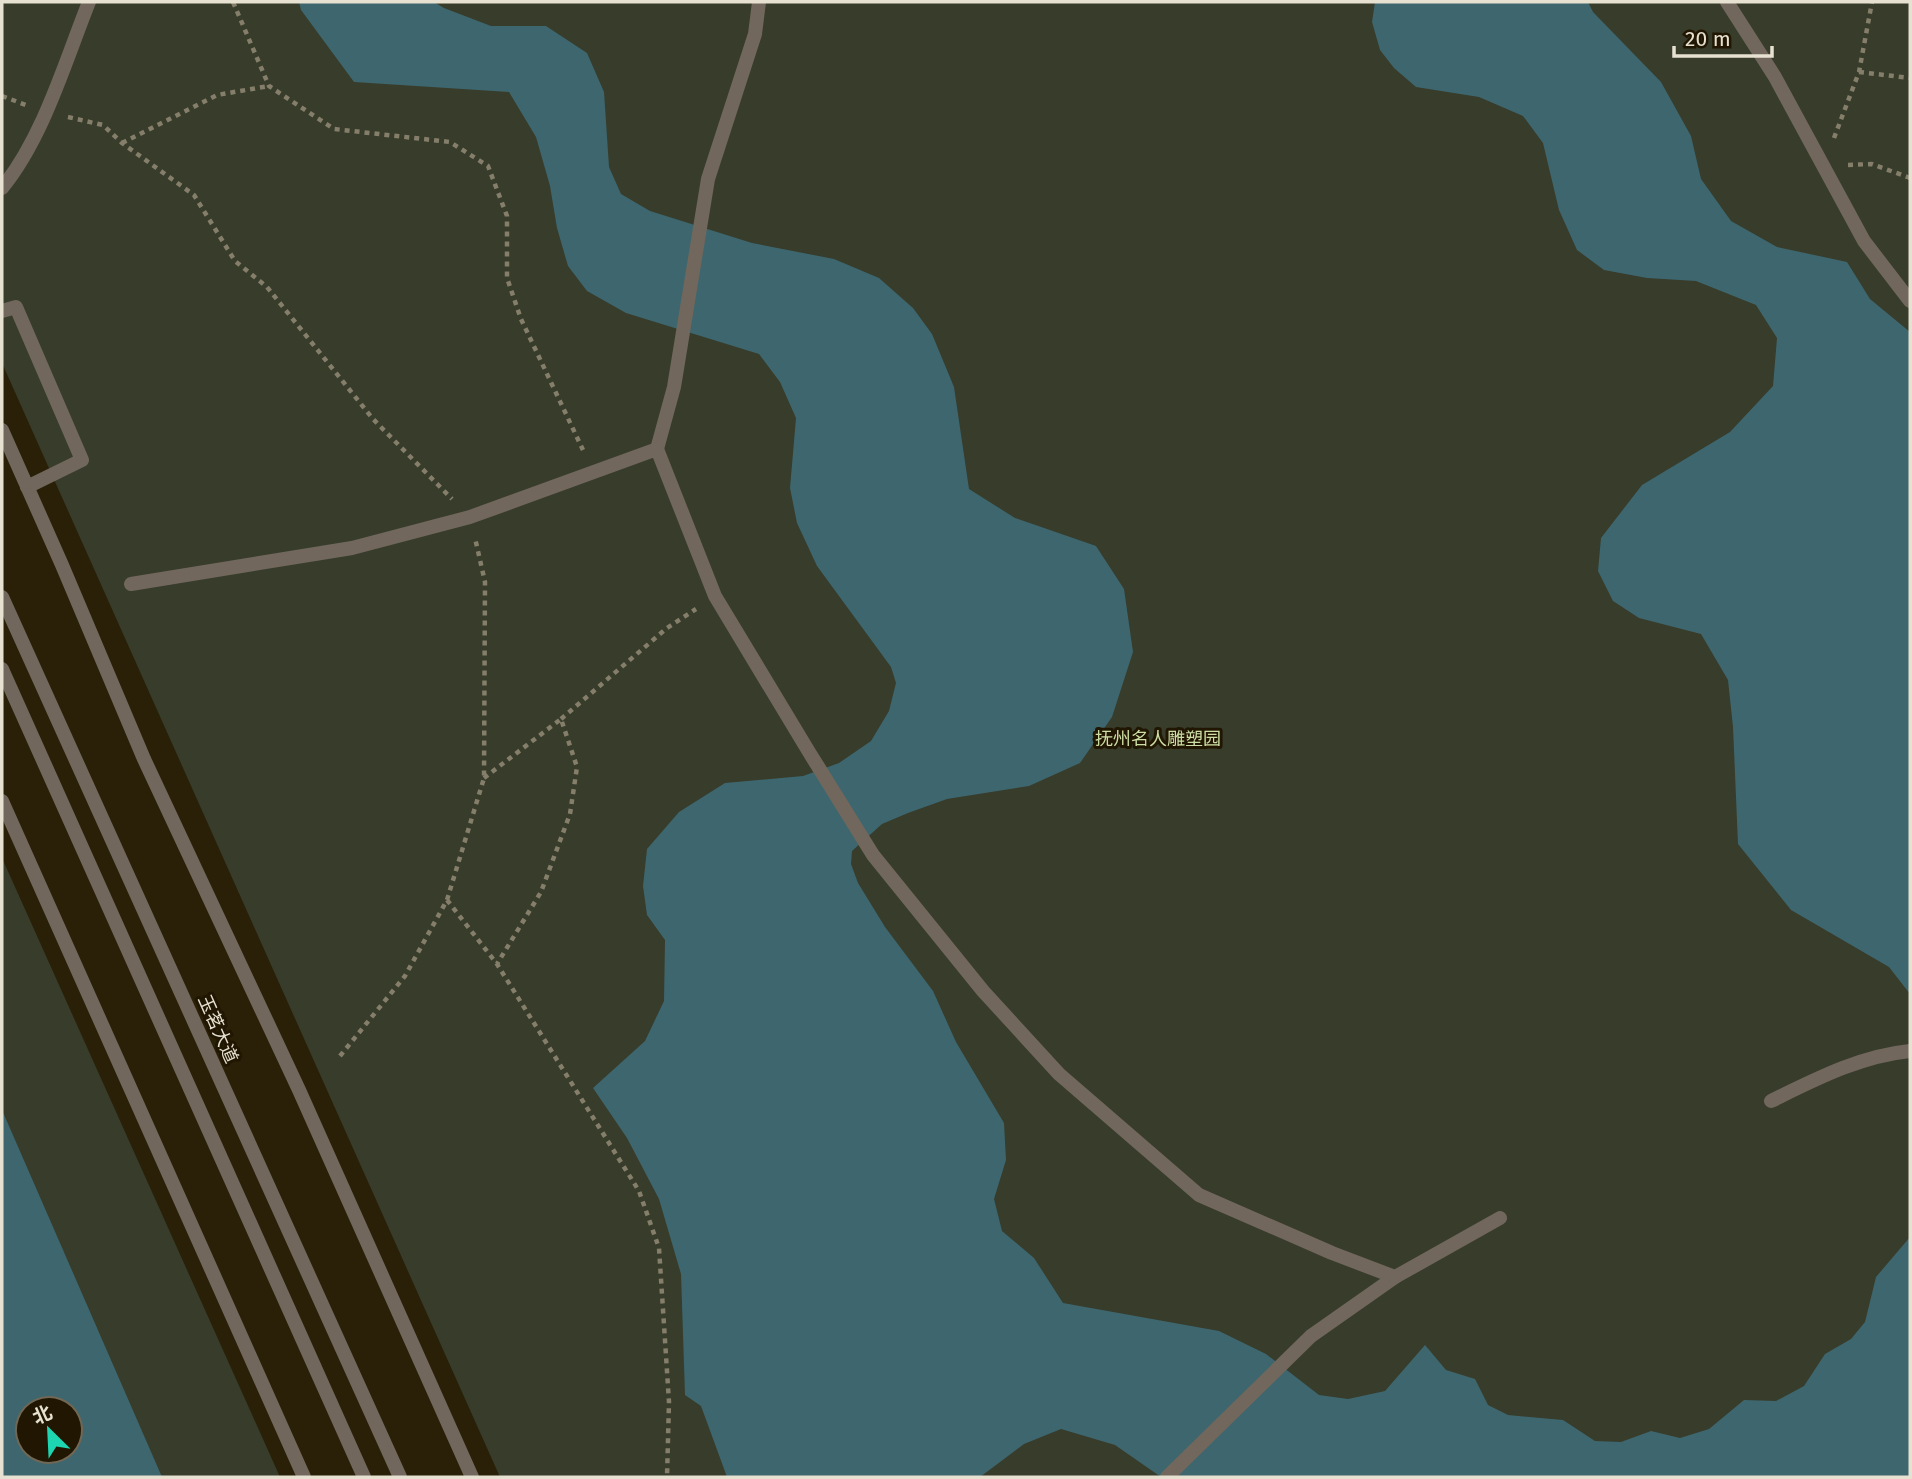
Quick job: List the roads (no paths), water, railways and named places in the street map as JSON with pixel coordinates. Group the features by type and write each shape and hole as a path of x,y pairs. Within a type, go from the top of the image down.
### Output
{"street":[{"path":"2,188 14,173 46,112 89,2"},
{"path":"759,2 755,34 708,179 674,387 657,449 715,596 873,855 983,991 1059,1074 1199,1195 1332,1253 1395,1276"},
{"path":"1727,2 1775,77 1864,241 1910,301"},
{"path":"2,311 16,307 82,460 27,487"},
{"path":"2,430 144,759 299,1090 472,1477"},
{"path":"131,584 352,548 470,517 657,449"},
{"name":"玉茗大道","path":"2,597 400,1477"},
{"path":"2,669 364,1477"},
{"path":"2,801 304,1477"},
{"path":"1771,1101 1832,1070 1891,1052 1910,1051"},
{"path":"1167,1477 1311,1336 1395,1276 1500,1219"}],"water":[{"path":"299,2 434,2 491,26 546,26 587,53 604,92 609,167 621,194 650,211 752,243 834,259 879,278 913,308 932,334 954,387 969,489 1015,518 1096,546 1124,589 1133,652 1112,717 1080,763 1029,786 947,799 908,813 882,824 852,851 851,864 858,883 885,927 933,991 956,1042 1004,1123 1006,1160 994,1199 1002,1231 1034,1258 1063,1303 1219,1331 1266,1354 1319,1395 1348,1399 1385,1391 1425,1345 1446,1370 1475,1379 1488,1405 1508,1415 1563,1420 1595,1441 1621,1442 1651,1431 1680,1438 1709,1429 1744,1400 1776,1401 1804,1386 1825,1354 1851,1339 1865,1322 1876,1277 1910,1237 1910,1477 1161,1477 1115,1445 1061,1429 1024,1444 980,1477 727,1477 701,1406 685,1395 681,1274 659,1199 627,1138 593,1088 645,1041 664,1001 665,940 647,915 643,886 647,849 679,812 725,783 803,776 839,763 871,741 889,711 896,683 891,667 817,566 797,523 790,488 796,418 780,382 759,354 626,313 587,291 568,266 536,137 509,92 354,82 301,10"},
{"path":"1375,2 1588,2 1593,12 1661,82 1691,136 1701,179 1731,221 1777,247 1847,262 1870,299 1910,332 1910,994 1889,967 1791,910 1738,844 1733,727 1728,680 1701,634 1639,618 1613,601 1598,571 1601,538 1642,485 1730,432 1773,386 1777,338 1756,305 1696,281 1647,278 1604,270 1577,250 1559,210 1543,143 1523,116 1479,97 1416,87 1394,68 1380,50 1372,22"},
{"path":"2,1110 162,1477 2,1477"}],"park label":[{"name":"抚州名人雕塑园","path":"1158,739"}]}
